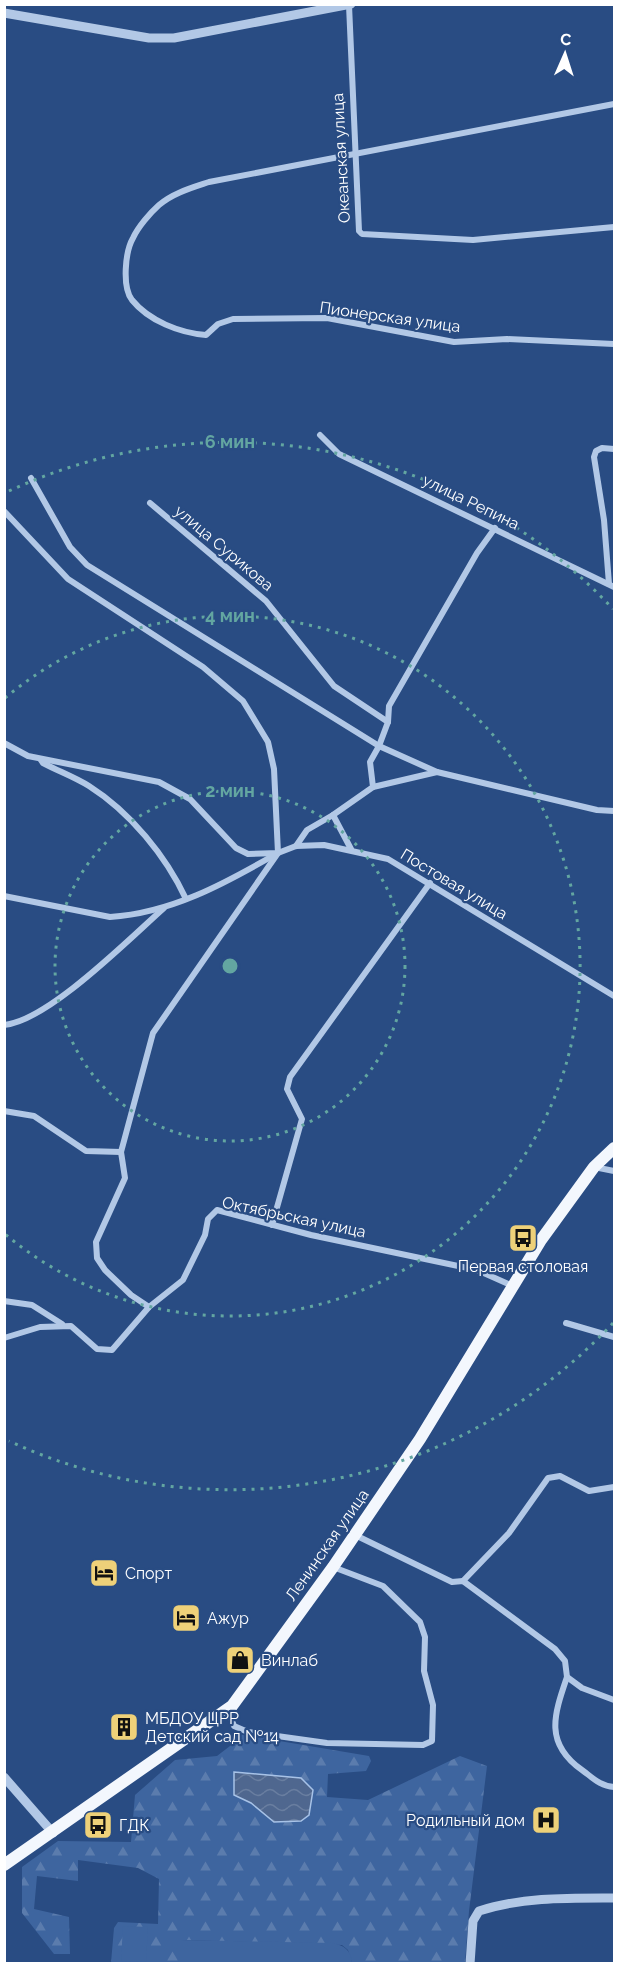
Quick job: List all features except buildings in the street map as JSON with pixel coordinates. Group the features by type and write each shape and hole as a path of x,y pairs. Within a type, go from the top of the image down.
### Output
{"main road":[{"name":"Ленинская улица","path":"4,1865 228,1710 333,1567 420,1438 541,1240 594,1167 615,1148"}],"street":[{"path":"4,13 148,38 174,38 350,5"},
{"name":"Океанская улица","path":"350,5 354,155 359,231 362,234 473,240 615,227"},
{"path":"354,155 615,104"},
{"name":"Пионерская улица","path":"354,155 209,182 176,193 158,206 132,238 126,283 131,299 148,315 192,334 206,335 218,324 233,319 327,318 454,342 507,339 615,344"},
{"name":"улица Репина","path":"320,435 339,454 612,585"},
{"path":"612,585 594,457 596,451 602,448 615,449"},
{"path":"31,477 70,548 87,565 379,746 437,772 597,810 615,811"},
{"name":"улица Сурикова","path":"150,503 266,601 334,686 388,722"},
{"path":"4,511 68,579 203,667 243,701 268,742 274,768 278,853 153,1033 121,1152 125,1178 94,1250 105,1270 131,1295 149,1307"},
{"path":"373,787 370,762 388,722 389,706 477,553 495,528"},
{"name":"Постовая улица","path":"4,743 28,756 159,782 190,799 236,848 248,854 278,853 296,846 324,845 351,849 388,859 615,996"},
{"name":"Постовая улица","path":"41,759 43,763 88,786 120,811 174,873 186,899"},
{"path":"296,846 307,830 373,787 437,772"},
{"path":"333,815 351,849"},
{"path":"4,896 110,917 167,906 186,899 222,885 278,853"},
{"path":"272,1225 302,1119 287,1089 290,1077 430,883"},
{"path":"4,1024 28,1019 51,1006 167,906"},
{"path":"4,1111 33,1116 86,1151 121,1152"},
{"path":"594,1167 615,1172"},
{"name":"Октябрьская улица","path":"63,1325 71,1326 97,1348 112,1350 149,1307 183,1280 213,1212 217,1210 272,1225 477,1270 513,1286"},
{"path":"4,1301 32,1305 63,1325"},
{"path":"566,1323 615,1337"},
{"path":"4,1338 40,1327 63,1325"},
{"path":"355,1535 452,1582 463,1581 509,1533 548,1478 560,1476 589,1491 615,1487"},
{"path":"228,1710 234,1726 248,1732 363,1745 423,1745 432,1741 434,1705 424,1671 425,1637 420,1622 383,1586 333,1567"},
{"path":"463,1581 555,1648 564,1661 567,1677 559,1702 556,1740 573,1764 602,1786 615,1787"},
{"path":"567,1677 582,1688 615,1700"},
{"path":"4,1777 53,1833"},
{"path":"470,1964 473,1921 479,1911 494,1906 531,1902 615,1898"}],"green space":[{"path":"237,1734 369,1756 371,1761 366,1771 328,1774 327,1797 368,1800 460,1756 487,1766 465,1963 352,1963 348,1950 342,1945 182,1940 181,1963 111,1963 114,1928 118,1922 158,1924 159,1879 138,1868 78,1860 78,1881 37,1876 34,1909 69,1917 70,1954 54,1954 22,1913 22,1867 58,1841 131,1842 135,1795 175,1760 217,1756 230,1746"},
{"path":"123,1926 148,1927 146,1962 121,1961"},
{"path":"181,1940 332,1943 346,1949 352,1963 181,1963"}],"water":[{"path":"234,1772 301,1778 313,1790 309,1815 301,1821 274,1822 251,1803 234,1795"}],"place":[{"name":"Первая столовая","path":"523,1238"},
{"name":"Спорт","path":"104,1573"},
{"name":"Ажур","path":"186,1618"},
{"name":"Винлаб","path":"240,1660"},
{"name":"МБДОУ ЦРР Детский сад №14","path":"124,1727"},
{"name":"Родильный дом","path":"546,1820"},
{"name":"ГДК","path":"98,1825"}]}
